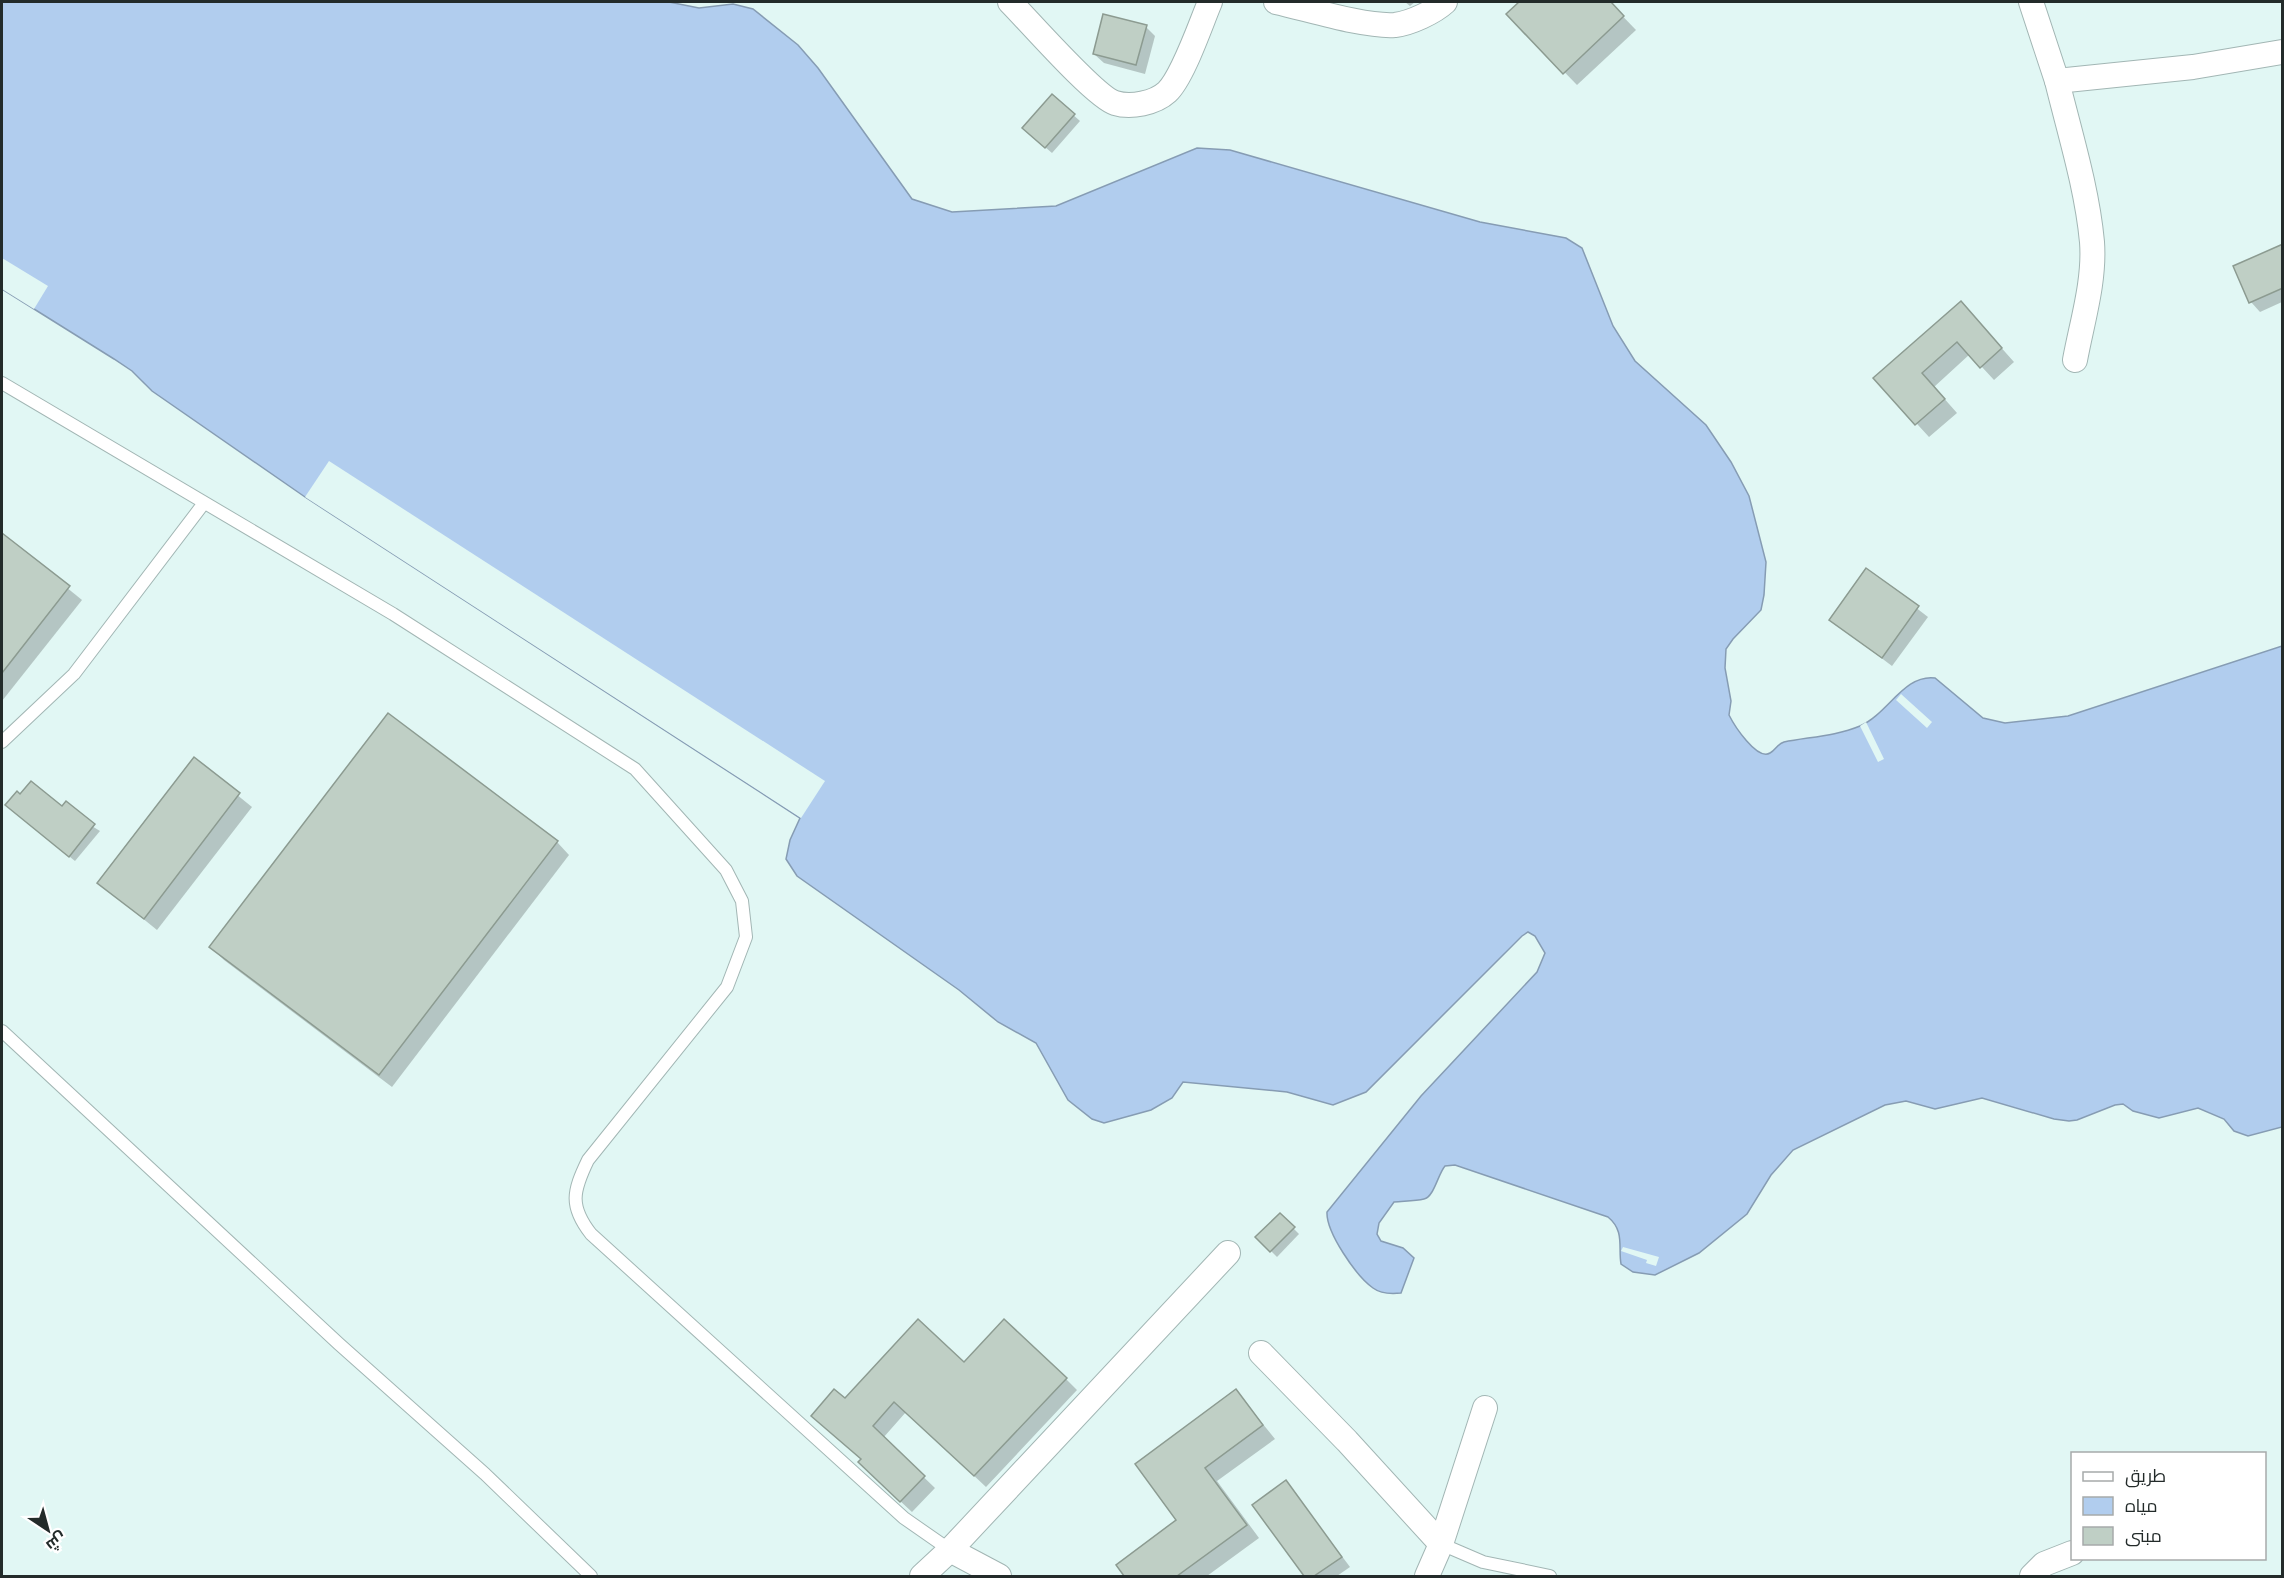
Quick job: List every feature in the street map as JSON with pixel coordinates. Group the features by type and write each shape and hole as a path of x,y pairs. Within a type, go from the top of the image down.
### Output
{"street":[{"path":"1010,2 1091,85 1114,103 1136,104 1153,101 1168,91 1180,71 1210,2"},
{"path":"1276,2 1363,21 1395,25 1422,16 1445,2"},
{"path":"2031,2 2058,81 2082,183 2092,244 2089,287 2075,360"},
{"path":"2058,81 2193,67 2283,52"},
{"path":"922,1576 950,1550 1228,1253"},
{"path":"1261,1353 1347,1441 1441,1544"},
{"path":"1427,1576 1441,1544 1485,1408"},
{"path":"950,1550 999,1576"},
{"path":"2032,1576 2044,1564 2071,1554"}],"lane":[{"path":"2,383 393,614 635,769 726,870 742,901 746,937 727,987 588,1160 576,1192 575,1206 581,1221 591,1234 904,1518 950,1550"},
{"path":"2,742 74,674 204,503"},
{"path":"2,1032 322,1328 485,1474 591,1576"},
{"path":"1441,1544 1516,1573 1550,1576"}],"water":[{"path":"2,2 669,2 699,8 733,4 753,9 798,45 818,68 912,199 952,212 1056,206 1197,148 1230,150 1480,222 1566,238 1582,248 1613,326 1635,361 1706,425 1731,462 1749,496 1766,562 1764,595 1761,610 1726,649 1725,668 1731,701 1729,715 1747,741 1759,752 1770,753 1784,742 1832,734 1860,726 1879,713 1905,688 1924,678 1935,678 1983,718 2005,723 2068,716 2282,646 2282,1127 2248,1136 2234,1131 2224,1119 2198,1108 2159,1118 2133,1111 2123,1104 2069,1121 2054,1119 1982,1098 1935,1109 1906,1101 1885,1105 1793,1150 1771,1175 1747,1214 1699,1253 1655,1275 1633,1272 1621,1264 1619,1234 1608,1217 1455,1165 1445,1166 1431,1194 1424,1199 1394,1202 1379,1223 1377,1234 1381,1241 1403,1248 1414,1258 1401,1293 1376,1290 1358,1274 1343,1253 1331,1231 1327,1212 1421,1096 1537,972 1545,953 1535,936 1528,932 1522,936 1366,1092 1333,1105 1287,1092 1183,1082 1172,1098 1151,1110 1104,1123 1092,1119 1068,1100 1036,1043 998,1022 959,990 797,876 786,859 790,840 800,818 305,497 152,391 132,371 2,289"}],"pier":[{"path":"2,258 48,286 34,309 2,289"},
{"path":"329,461 825,781 801,818 305,497"},
{"path":"1901,694 1932,722 1927,728 1896,700"},
{"path":"1866,722 1884,759 1878,762 1860,726"},
{"path":"1623,1247 1659,1257 1656,1266 1646,1263 1647,1260 1621,1251"}],"building":[{"path":"1519,2 1611,2 1624,16 1563,74 1506,14"},
{"path":"1103,14 1147,25 1136,65 1093,54"},
{"path":"1052,94 1075,114 1045,148 1022,128"},
{"path":"2283,244 2283,288 2249,303 2233,266"},
{"path":"1961,301 2002,348 1980,368 1957,342 1922,373 1945,399 1915,425 1873,378"},
{"path":"2,533 70,586 2,673"},
{"path":"1866,568 1919,606 1882,658 1829,620"},
{"path":"388,713 558,841 379,1075 209,947"},
{"path":"194,757 240,793 144,919 97,883"},
{"path":"31,781 62,806 66,801 95,824 69,857 5,805 17,791 20,794"},
{"path":"1280,1213 1295,1227 1270,1252 1255,1237"},
{"path":"918,1319 964,1362 1004,1319 1067,1378 974,1476 894,1402 873,1426 925,1476 900,1502 858,1462 861,1459 811,1416 834,1389 845,1398"},
{"path":"1236,1389 1263,1425 1205,1468 1247,1525 1177,1576 1124,1576 1116,1565 1176,1520 1135,1464"},
{"path":"1286,1480 1342,1557 1314,1576 1304,1576 1252,1505"}]}
